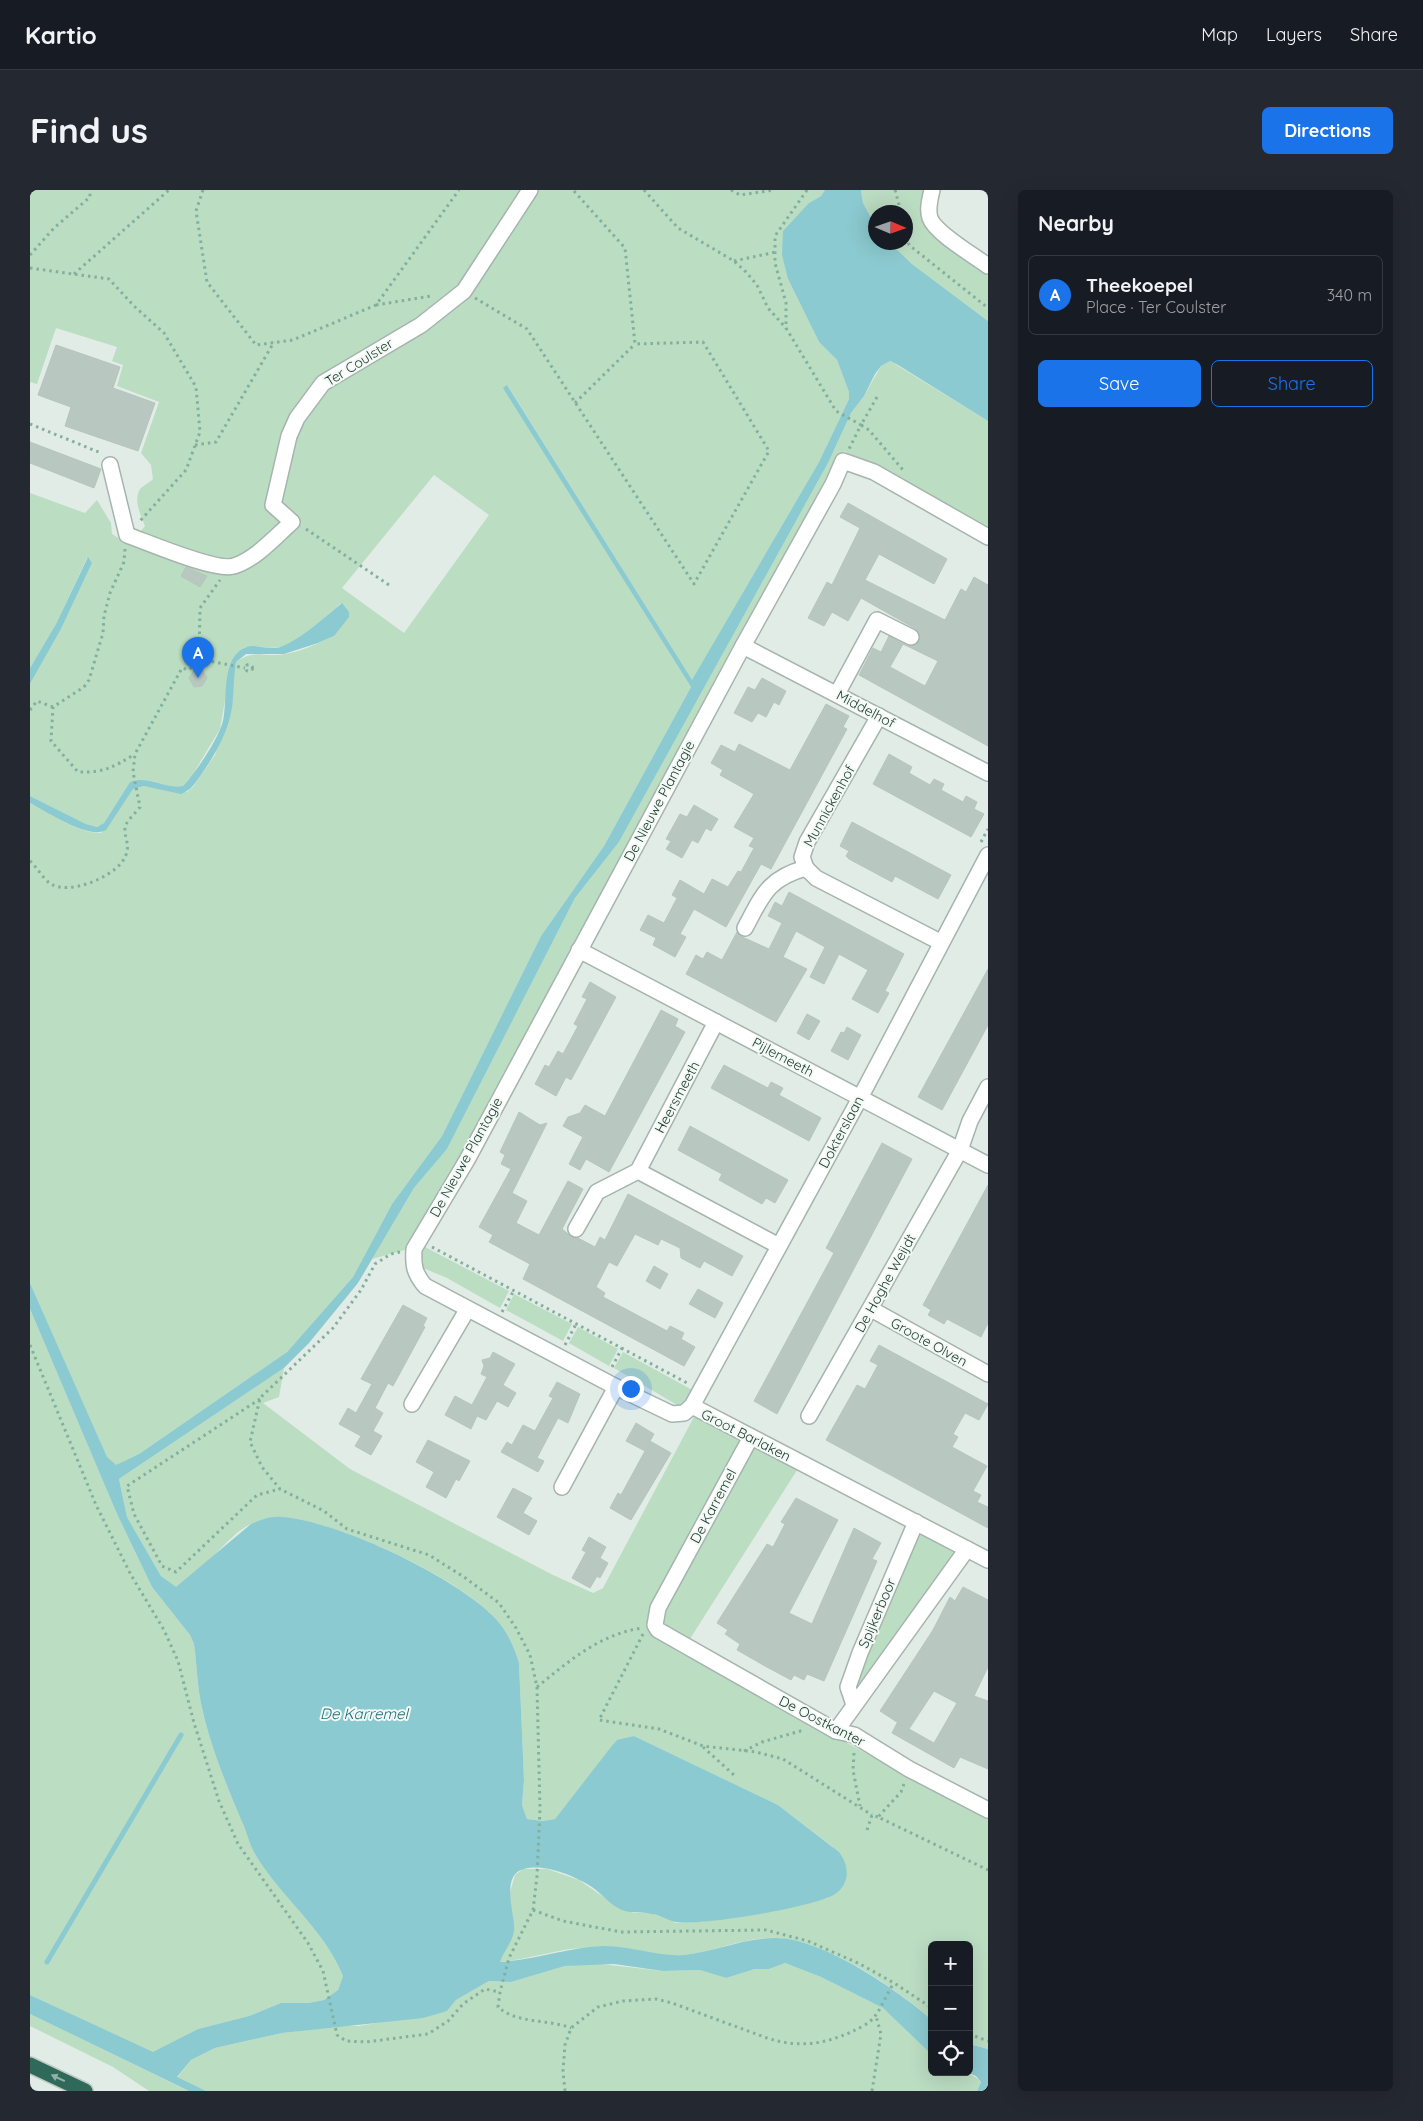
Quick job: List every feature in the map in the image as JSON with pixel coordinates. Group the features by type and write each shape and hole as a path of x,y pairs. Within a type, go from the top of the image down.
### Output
{"highway":[{"path":"30,2065 85,2091"}],"street":[{"name":"Ter Coulster","path":"292,522 273,505 289,436 307,403 323,383 420,325 464,291 530,190"},
{"path":"932,190 929,204 930,219 939,229 988,266"},
{"path":"843,461 874,472 988,537"},
{"name":"De Nieuwe Plantagie","path":"417,1244 467,1160 743,646 833,484 843,461"},
{"path":"110,465 127,534 216,566 233,566 258,552 292,522"},
{"path":"836,694 877,620 911,637"},
{"name":"Middelhof","path":"743,646 988,773"},
{"name":"Munnickenhof","path":"879,716 807,842 802,857 806,868 816,878 940,942"},
{"name":"Dokterslaan","path":"692,1406 860,1098 940,942 988,855"},
{"path":"745,928 765,891 792,872 806,868"},
{"name":"Pijlemeeth","path":"579,950 988,1165"},
{"name":"Heersmeeth","path":"638,1171 716,1022"},
{"name":"De Hoghe Weijdt","path":"809,1416 960,1150 970,1121 988,1087"},
{"path":"576,1229 597,1192 638,1171 779,1246"},
{"name":"Groot Barlaken","path":"417,1244 413,1265 417,1276 425,1286 467,1310 672,1414 684,1414 692,1406 988,1560"},
{"name":"Groote Olven","path":"871,1309 988,1374"},
{"path":"412,1404 467,1310"},
{"path":"562,1487 611,1384"},
{"name":"De Karremel","path":"658,1630 654,1620 658,1608 750,1437"},
{"name":"Spijkerboor","path":"854,1705 848,1687 860,1653 916,1522"},
{"name":"Spijkerboor","path":"836,1731 967,1549"},
{"name":"De Oostkanter","path":"658,1630 836,1731 854,1735 909,1769 988,1810"}],"path":[{"path":"30,255 54,228 90,197 90,190"},
{"path":"74,274 169,190"},
{"path":"203,190 196,211 207,282 256,345 293,340 376,305 435,296"},
{"path":"376,305 459,190"},
{"path":"574,190 625,248 635,344"},
{"path":"644,190 678,228 734,261 757,285 768,308 786,328 836,411 870,430 906,474"},
{"path":"730,190 740,195 774,190"},
{"path":"786,328 786,303 775,264 775,236 807,190"},
{"path":"895,190 899,205"},
{"path":"913,247 988,308"},
{"path":"734,261 776,252"},
{"path":"30,268 109,279 134,306 164,333 196,387 200,432 186,470 127,534 124,562 110,593 104,633 89,680 84,686 53,707"},
{"path":"464,291 527,329 575,404 694,584 769,451 703,342 635,344 575,404"},
{"path":"195,445 216,442 274,342"},
{"path":"843,461 877,397"},
{"path":"30,424 105,455 110,465"},
{"path":"292,522 392,587"},
{"path":"30,861 52,884 72,887 92,882 106,875 122,861 129,843 125,828 128,821 140,807 139,793 132,772 135,754 182,668 189,670 199,659 200,608 212,589 233,566"},
{"path":"199,659 246,668"},
{"path":"30,710 37,701 53,707"},
{"path":"53,707 51,741 78,772 98,773 116,766 135,754"},
{"path":"280,1489 257,1495 176,1572 162,1566 134,1514 127,1486 260,1398 333,1328 361,1290 375,1264 391,1254 417,1244 514,1290 690,1384"},
{"path":"496,1324 514,1290"},
{"path":"559,1357 576,1324"},
{"path":"30,1345 96,1505 131,1575 164,1630 178,1661 194,1723 219,1801 238,1844 308,1943 323,1971 337,2035 346,2041 366,2042 428,2034 448,2021 463,2004 485,1989 500,1992"},
{"path":"611,1384 622,1348"},
{"path":"260,1398 250,1442 262,1467 280,1489 324,1511 347,1530 429,1555 464,1577 499,1603 516,1628 530,1655 537,1687 540,1809 537,1876 533,1910 509,1958 498,2007 507,2015 559,2023 571,2028"},
{"path":"537,1687 581,1651 620,1631 646,1627 599,1720 659,1729 703,1746 744,1751 782,1759 872,1816 878,1816 988,1870"},
{"path":"744,1751 762,1742 809,1729 821,1722"},
{"path":"854,1735 853,1770 860,1807"},
{"path":"703,1746 734,1775"},
{"path":"878,1816 901,1792 909,1769"},
{"path":"866,1830 872,1816"},
{"path":"533,1910 563,1921 621,1932 766,1930 808,1941 860,1964 928,2006"},
{"path":"872,2091 881,2034 876,2016 893,1984"},
{"path":"565,2091 563,2071 565,2045 571,2028 598,2007 623,2000 656,1999 775,2041 806,2045 836,2039 862,2027 876,2016"},
{"path":"973,2035 988,2041"}],"green space":[{"path":"30,190 825,190 821,196 809,203 788,279 819,342 837,360 849,392 849,399 819,462 692,681 508,386 504,388 691,687 604,846 541,936 442,1136 392,1204 353,1277 287,1352 139,1454 115,1466 107,1458 30,1283 30,803 83,830 101,833 133,789 144,786 187,792 193,787 215,755 233,697 232,682 236,663 229,677 220,729 193,774 183,786 176,787 145,780 130,782 104,823 97,827 86,824 30,796 30,684 61,629 92,563 87,558 56,624 30,668 30,493 85,513 97,500 111,523 112,534 129,545 145,526 138,508 137,498 140,489 153,479 151,465 141,453 159,402 117,386 123,365 112,361 117,347 56,328 37,384 30,382","holes":["434,475 489,515 404,633 342,588","341,603 334,636 292,653 277,655 256,654 236,662 243,648 252,646 276,648 288,644 312,628"]},
{"path":"861,190 925,190 925,225 988,276 988,321 912,264 897,250 913,250 913,205 868,205 868,212 863,203"},
{"path":"890,361 988,421 988,530 844,451 639,832 578,935 412,1248 372,1259 414,1188 447,1149 575,898 619,842 828,463 851,413 864,396 881,366"},
{"path":"425,1247 509,1291 500,1308 447,1278 416,1265"},
{"path":"514,1294 572,1324 563,1341 506,1310"},
{"path":"30,1309 117,1514 152,1587 190,1635 194,1644 199,1692 210,1737 219,1766 253,1850 265,1870 324,1942 335,1958 343,1976 338,1990 324,2000 308,2003 281,2003 249,2016 198,2029 153,2053 30,1995"},
{"path":"578,1327 618,1349 609,1366 569,1343"},
{"path":"623,1352 696,1392 688,1404 679,1406 614,1368"},
{"path":"284,1368 279,1397 263,1403 350,1469 553,1575 593,1593 603,1588 695,1415 742,1441 651,1611 649,1625 651,1630 654,1635 675,1650 988,1819 988,2049 973,2045 973,1941 928,1941 928,2017 880,1981 838,1956 817,1947 777,1938 754,1939 684,1955 671,1956 582,1948 499,1962 514,1931 509,1896 515,1875 523,1869 547,1869 579,1880 621,1909 633,1913 651,1913 676,1923 708,1921 762,1913 828,1898 833,1847 778,1805 634,1736 617,1741 555,1819 543,1821 527,1819 522,1805 524,1780 519,1663 507,1634 496,1619 479,1603 431,1572 375,1544 347,1533 297,1519 267,1521 245,1527 227,1542 206,1564 176,1588 161,1576 127,1517 119,1479"},
{"path":"753,1445 799,1467 688,1642 672,1634 663,1621 666,1610"},
{"path":"919,1530 957,1551 857,1692 858,1679 871,1638"},
{"path":"592,1963 663,1971 700,1970 726,1978 755,1969 769,1969 785,1963 821,1977 883,2008 928,2051 928,2076 973,2076 981,2082 977,2091 206,2091 177,2078 191,2060 215,2048 282,2033 340,2026 359,2026 447,2011 456,2000 489,1981 511,1982 565,1966"},
{"path":"30,2014 189,2091 149,2091 113,2067 30,2026"}],"water":[{"name":"De Karremel","path":"825,190 861,190 863,203 868,212 868,250 897,250 912,264 988,321 988,421 898,365 890,361 881,366 864,396 851,413 828,463 619,842 575,898 447,1149 414,1188 358,1283 309,1343 284,1368 119,1479 127,1517 161,1576 176,1587 251,1524 269,1518 281,1517 333,1528 364,1540 426,1570 478,1603 504,1629 519,1663 524,1780 522,1805 527,1819 543,1821 555,1819 617,1740 634,1736 778,1805 839,1852 845,1862 847,1874 844,1885 835,1894 823,1899 783,1910 709,1921 689,1922 676,1922 655,1915 622,1910 592,1887 568,1875 550,1869 524,1869 516,1873 512,1879 510,1897 514,1931 500,1962 605,1946 684,1955 762,1939 792,1940 835,1955 857,1967 899,1994 928,2017 928,2051 883,2008 821,1977 785,1963 769,1969 755,1969 726,1978 700,1970 663,1971 614,1964 565,1966 511,1982 489,1981 456,2000 447,2011 423,2018 282,2033 215,2048 191,2060 177,2077 206,2091 189,2091 30,2014 30,1995 153,2052 198,2029 249,2016 281,2003 308,2003 324,2000 338,1990 343,1976 335,1958 324,1942 265,1870 253,1850 219,1766 210,1737 199,1692 194,1644 190,1635 152,1587 117,1514 30,1309 30,1283 107,1457 116,1465 139,1454 287,1352 353,1277 392,1204 442,1136 541,936 604,846 691,687 503,388 507,385 692,680 819,462 849,399 849,392 837,360 819,342 788,279 782,255 783,231 809,203 821,196"},
{"path":"88,557 92,563 61,629 30,684 30,668 56,624"},
{"path":"342,603 349,612 349,617 334,636 284,654 246,654 236,662 232,707 227,727 209,764 188,790 181,794 144,786 133,789 106,830 99,832 89,831 68,824 30,803 30,796 86,824 97,827 104,823 130,782 144,780 169,786 183,786 206,755 220,729 223,721 228,672 234,657 246,647 276,648 291,642"},
{"path":"973,2045 988,2049 988,2086 985,2091 977,2091 981,2082 973,2075"}],"building":[{"path":"56,345 120,367 113,388 155,403 138,451 65,426 71,407 38,395"},
{"path":"30,442 101,469 94,488 30,463"},
{"path":"848,503 947,559 934,584 879,554 865,580 945,620 961,589 966,592 974,577 988,585 988,746 859,675 873,648 881,652 889,636 903,644 890,667 925,686 938,661 907,646 916,645 920,637 916,629 861,598 848,621 832,612 824,626 808,618 827,582 832,585 860,528 840,517"},
{"path":"186,567 207,576 200,587 181,576"},
{"path":"202,669 207,678 202,686 194,687 189,678 194,670"},
{"path":"762,678 786,691 779,705 774,702 766,717 758,713 752,722 734,713 748,687 755,690"},
{"path":"826,704 849,716 843,727 847,729 771,869 761,864 726,927 694,909 680,934 686,937 675,957 653,945 656,938 640,930 648,915 664,923 677,898 672,895 680,880 704,894 712,879 728,887 738,871 741,872 754,848 749,846 754,838 734,827 754,794 720,775 723,770 711,763 721,745 735,752 739,744 790,770"},
{"path":"889,754 912,767 909,773 930,785 934,779 944,784 941,790 963,802 966,796 977,802 974,809 984,814 971,837 873,784"},
{"path":"694,805 718,819 711,831 706,828 698,843 692,840 682,858 666,849 671,841 666,839 680,814 687,817"},
{"path":"852,822 951,875 938,899 895,876 892,882 849,859 846,856 849,851 840,846"},
{"path":"789,892 904,954 885,991 889,993 878,1013 852,999 868,970 839,954 824,984 810,977 825,947 796,931 783,957 807,969 776,1022 686,974 696,955 703,959 707,952 722,960 737,932 740,936 769,949 782,923 768,916 775,902 782,906"},
{"path":"988,969 988,1025 942,1110 918,1097"},
{"path":"590,982 616,997 571,1080 566,1077 556,1096 535,1084 545,1065 549,1067 558,1051 563,1054 578,1026 574,1024 587,999 582,997"},
{"path":"661,1010 678,1019 675,1026 685,1032 609,1172 586,1159 580,1170 569,1164 583,1137 563,1126 568,1117 580,1113 585,1105 605,1116"},
{"path":"807,1014 820,1021 809,1040 797,1033"},
{"path":"847,1027 861,1035 848,1060 831,1051 841,1032 844,1033"},
{"path":"724,1065 768,1088 771,1082 783,1088 779,1095 821,1118 809,1141 711,1088"},
{"path":"519,1112 540,1125 547,1123 512,1193 527,1201 516,1223 539,1235 568,1181 583,1189 562,1229 572,1237 595,1247 600,1237 605,1240 628,1194 743,1256 732,1276 704,1261 700,1268 681,1258 680,1248 661,1239 658,1245 635,1234 617,1266 609,1262 596,1287 605,1293 603,1297 667,1331 670,1326 684,1333 681,1339 695,1347 684,1366 523,1279 530,1264 489,1242 493,1235 479,1227 511,1169 501,1164 505,1155 500,1152"},
{"path":"690,1126 788,1180 775,1203 766,1198 762,1204 719,1180 722,1174 678,1150"},
{"path":"882,1143 912,1159 777,1414 754,1401 834,1253 826,1248"},
{"path":"988,1185 988,1323 981,1337 947,1319 944,1324 928,1315 931,1310 923,1305"},
{"path":"654,1266 668,1274 660,1289 646,1281"},
{"path":"698,1289 723,1303 715,1318 689,1304"},
{"path":"403,1305 427,1318 423,1326 425,1327 393,1386 388,1383 375,1408 383,1413 373,1431 382,1436 371,1455 355,1446 361,1436 339,1424 348,1408 356,1413 372,1384 361,1379"},
{"path":"879,1345 988,1404 979,1420 965,1413 953,1434 958,1437 952,1447 987,1466 973,1491 981,1495 977,1502 988,1507 988,1528 826,1440 857,1385 865,1389 878,1365 870,1361"},
{"path":"493,1352 515,1364 503,1385 516,1393 508,1407 497,1401 486,1420 477,1416 471,1429 445,1415 455,1396 472,1405 487,1377 481,1374 484,1366 482,1360 490,1358"},
{"path":"557,1382 580,1394 568,1423 558,1418 537,1458 544,1461 538,1472 501,1452 507,1442 512,1445 523,1425 535,1431 553,1398 549,1396"},
{"path":"636,1423 654,1434 650,1441 671,1453 631,1520 610,1508 618,1493 621,1495 645,1451 626,1441"},
{"path":"428,1440 470,1461 459,1481 456,1479 446,1498 426,1487 434,1472 416,1462"},
{"path":"513,1488 532,1498 523,1513 537,1521 529,1535 497,1517"},
{"path":"796,1498 838,1520 789,1613 812,1624 854,1528 881,1543 872,1559 877,1561 824,1681 807,1674 804,1680 794,1675 791,1680 765,1666 737,1650 740,1644 725,1634 728,1630 717,1623 767,1544 773,1547 785,1524 781,1522"},
{"path":"589,1537 606,1547 600,1558 608,1563 600,1578 597,1576 590,1588 572,1578 586,1552 582,1550"},
{"path":"963,1587 988,1600 988,1667 974,1696 988,1701 988,1769 960,1757 954,1768 892,1733 897,1723 903,1726 880,1711 933,1630 950,1597 955,1601","holes":["934,1691 957,1703 934,1743 909,1729"]}],"waterway":[{"path":"47,1962 181,1735"}],"place":[{"name":"Theekoepel","path":"198,678"}]}
